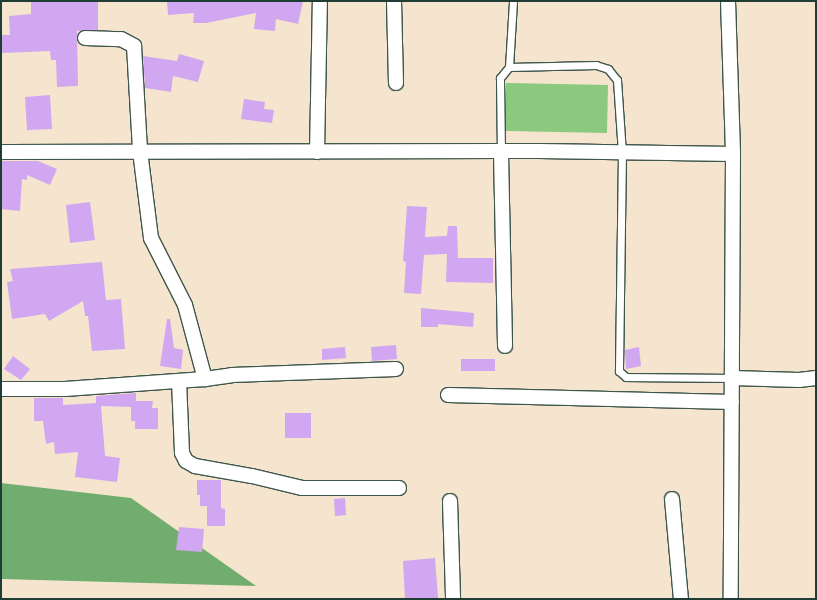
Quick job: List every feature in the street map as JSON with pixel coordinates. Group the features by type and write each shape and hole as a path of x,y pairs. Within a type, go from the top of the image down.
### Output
{"street":[{"path":"317,152 320,1"},
{"path":"394,1 396,83"},
{"path":"728,1 733,154 731,599"},
{"path":"85,38 121,39 134,46 140,151 151,238 185,305 206,379"},
{"path":"1,152 733,154"},
{"path":"501,153 505,346"},
{"path":"1,390 66,389 206,379 232,375 396,369"},
{"path":"732,378 800,380 816,378"},
{"path":"179,381 182,453 186,461 196,466 252,476 302,488 399,488"},
{"path":"448,395 732,402"},
{"path":"672,499 681,599"},
{"path":"450,501 453,599"}],"lane":[{"path":"501,153 500,78 509,67 513,1"},
{"path":"509,67 596,65 608,69 617,80 622,153 619,371 626,377 732,378"}],"green space":[{"path":"506,83 608,85 607,133 505,131"},
{"path":"1,483 131,498 256,586 1,579"}],"building":[{"path":"31,1 98,1 98,30 77,31 78,86 57,87 56,60 51,60 50,51 1,53 1,35 10,35 9,16 31,14"},
{"path":"167,1 303,1 298,24 276,19 275,31 254,29 256,13 206,23 193,23 194,13 168,15"},
{"path":"179,54 204,61 198,82 173,76 171,92 145,88 143,56 177,61"},
{"path":"50,95 52,129 27,130 25,97"},
{"path":"244,99 265,102 264,109 274,110 272,123 241,119"},
{"path":"1,161 38,161 57,169 50,185 27,175 27,180 22,179 20,211 1,209"},
{"path":"90,202 95,240 70,243 66,205"},
{"path":"407,206 427,207 425,237 447,236 448,226 457,226 458,258 493,258 493,283 446,282 447,254 424,255 421,294 404,293 406,262 403,261"},
{"path":"102,262 106,300 121,299 125,349 92,351 88,316 85,316 83,301 49,321 45,314 12,319 7,282 13,281 10,269"},
{"path":"421,308 474,313 473,327 438,324 438,327 421,327"},
{"path":"167,319 170,319 174,348 183,350 181,369 160,366"},
{"path":"396,345 397,359 372,361 371,347"},
{"path":"345,347 346,358 322,360 322,349"},
{"path":"639,347 641,366 626,369 625,350"},
{"path":"13,356 30,369 21,380 4,369"},
{"path":"461,359 495,359 495,371 461,371"},
{"path":"136,393 136,401 153,401 152,408 158,408 158,429 135,429 135,421 131,421 131,407 101,406 105,456 120,458 117,482 75,477 78,452 55,454 54,442 46,444 43,421 34,421 34,398 63,398 63,405 96,403 96,396"},
{"path":"285,413 311,413 311,438 285,438"},
{"path":"197,480 221,480 221,508 225,509 225,526 207,526 207,506 200,506 200,495 197,495"},
{"path":"345,498 346,515 335,516 334,499"},
{"path":"179,527 204,529 202,552 176,550"},
{"path":"435,558 438,598 405,599 403,561"}]}
